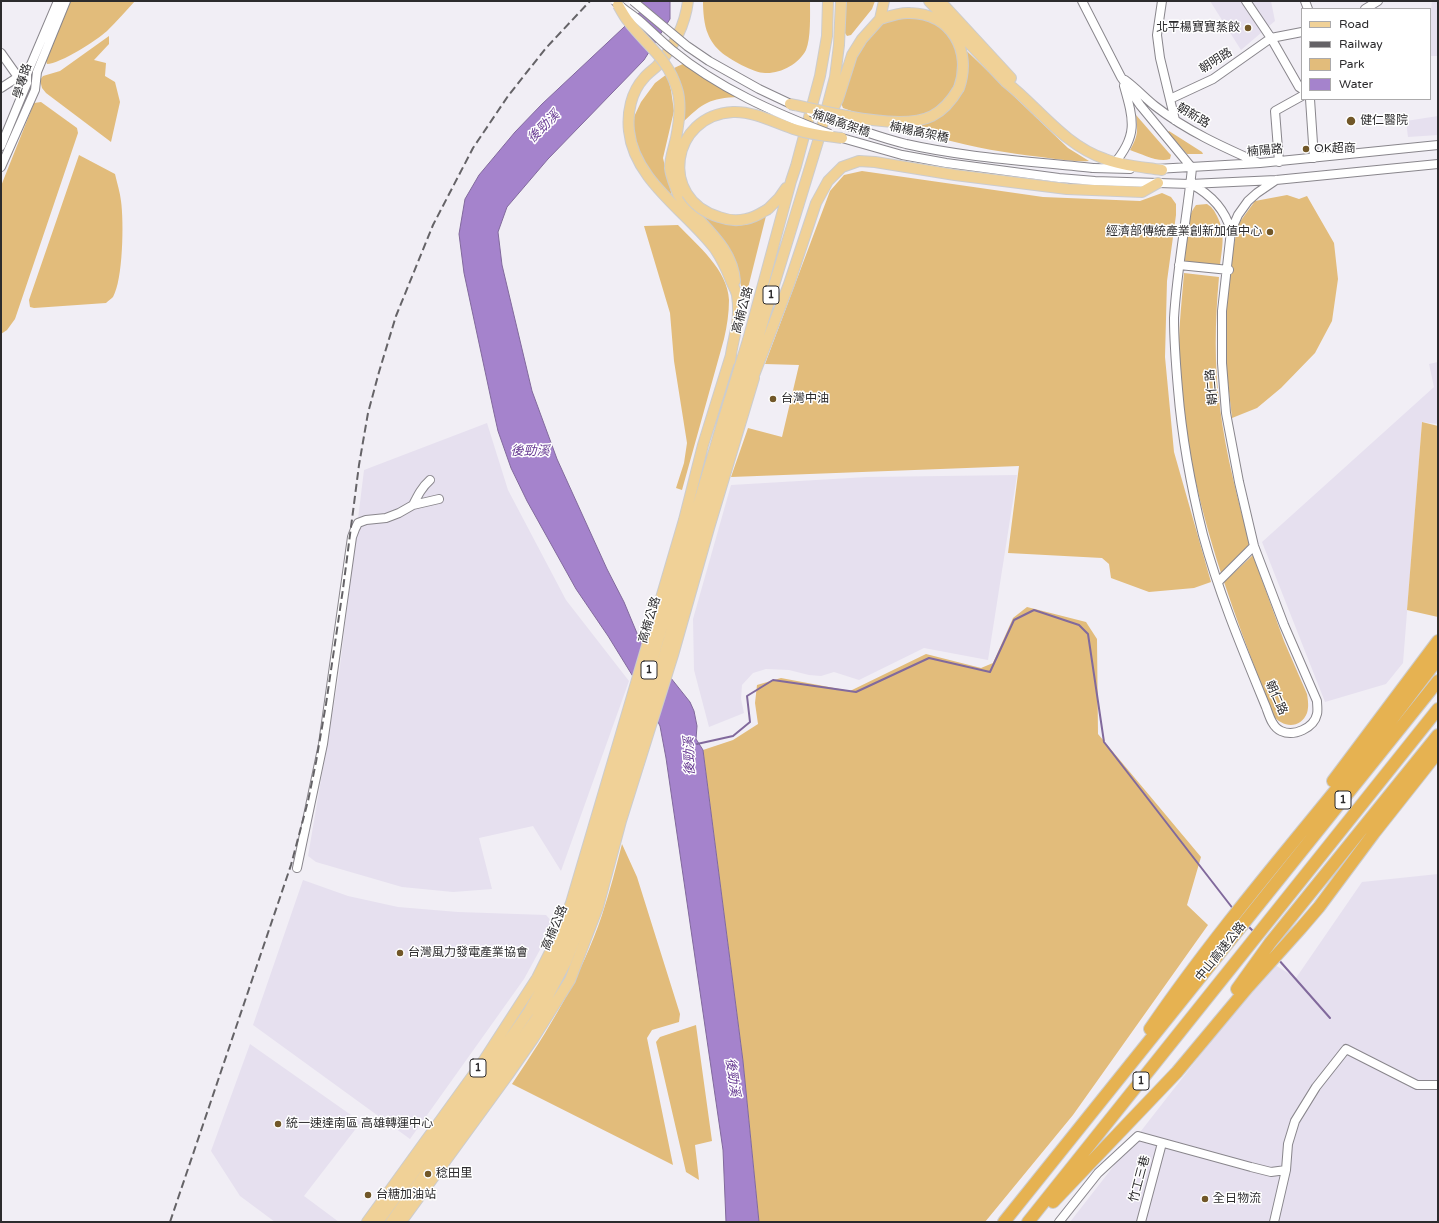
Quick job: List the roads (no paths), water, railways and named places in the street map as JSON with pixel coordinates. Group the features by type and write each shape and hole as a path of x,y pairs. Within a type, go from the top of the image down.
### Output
{"highway":[{"path":"1004,1222 1102,1100 1178,988 1241,918 1275,864 1342,768 1438,641"},
{"path":"1275,864 1354,767 1438,659"},
{"name":"中山高速公路","path":"1241,918 1438,681"},
{"name":"中山高速公路","path":"1028,1222 1438,709"},
{"path":"1035,1222 1177,1072 1438,735"},
{"path":"1271,951 1319,907 1374,833 1438,753"}],"main road":[{"path":"688,1 685,18 674,42 657,67 643,79 634,93 628,114 629,133 633,148 644,170 660,190 714,248 727,270 736,294"},
{"name":"高楠公路","path":"390,1222 536,1019 566,962 588,906 650,716 673,655 731,423 742,358 820,76 826,36 828,1"},
{"name":"高楠公路","path":"378,1222 509,1042 529,1011 550,974 580,904 658,637 731,423 750,376 809,176 835,77 839,44 841,1"},
{"path":"819,138 838,99 852,55 862,39 880,18 884,1"},
{"path":"928,1 1006,82 1060,133 1112,165 1162,170"},
{"path":"940,1 1010,77 1018,92"},
{"path":"616,3 628,21 664,62 677,90 679,102 677,136 671,156 670,168 678,194 720,242 734,269 738,324 731,355 727,388 731,423"},
{"path":"790,104 894,122 907,122 931,117 941,111 959,88 963,72 961,52 958,41 945,25 936,19 911,13 901,13 880,18"},
{"path":"791,181 768,210 748,219 726,219 706,212 686,193 679,176 680,153 692,130 705,119 722,113 734,112 753,115 798,131 842,138"},
{"path":"731,423 743,401 750,376 789,284 816,203 828,181 842,167 859,161 875,162 955,175 1067,189 1142,192 1158,183"},
{"name":"高楠公路","path":"366,1222 484,1060 521,1004 549,956 571,903 731,355"},
{"path":"712,417 742,358"},
{"name":"高楠公路","path":"401,1222 508,1075 533,1039 570,980 598,907 650,716 666,646 731,423"}],"street":[{"name":"學專路","path":"1,146 27,83 27,74 58,1"},
{"name":"學專路","path":"1,168 35,90 37,72 66,1"},
{"name":"楠楊高架橋","path":"633,1 687,46 709,61 758,89 790,104 853,128 906,144 968,155 1093,168 1112,165"},
{"name":"朝新路","path":"1082,1 1121,77 1140,105 1192,168"},
{"path":"1162,1 1157,35 1160,58 1175,120"},
{"path":"1246,1 1271,38 1299,87 1301,88"},
{"path":"1367,8 1378,1"},
{"name":"楠陽高架橋","path":"616,3 633,15 673,51 740,95 798,122 842,138 902,155 946,163 1027,174 1095,181 1158,183"},
{"name":"朝明路","path":"1170,98 1213,79 1271,38 1301,32"},
{"path":"1,53 18,77 27,83"},
{"path":"1,88 18,77"},
{"name":"朝新路","path":"1121,77 1134,86 1154,106 1175,120 1220,146 1260,164"},
{"name":"朝新路","path":"1112,165 1129,141 1133,127 1130,108 1121,77"},
{"path":"1279,162 1276,110 1301,97"},
{"path":"1310,100 1314,158"},
{"name":"楠陽路","path":"1162,170 1260,164 1438,145"},
{"path":"1158,183 1190,184 1276,180 1438,164"},
{"name":"朝仁路","path":"1192,168 1174,319 1176,372 1181,425 1204,535 1218,582 1243,651 1271,721 1280,730 1290,733 1301,731 1311,725 1317,714 1317,701 1284,624 1254,546 1239,482 1226,413 1222,363 1222,310 1228,270 1231,231 1238,216 1248,201 1276,180"},
{"path":"1190,184 1203,190 1213,199 1223,211 1231,231"},
{"path":"1180,265 1228,270"},
{"path":"414,505 424,485 430,480"},
{"path":"297,868 323,744 353,533 358,523 366,520 386,518 414,505 439,499"},
{"path":"1218,582 1254,546"},
{"path":"1274,1222 1286,1170 1288,1144 1295,1120 1316,1087 1346,1049 1417,1085 1438,1085"},
{"path":"1059,1222 1098,1173 1138,1136 1257,1169 1271,1172 1286,1170"},
{"name":"竹工三巷","path":"1141,1222 1162,1143"}],"water":[{"name":"後勁溪","path":"642,1 670,1 670,19 644,60 548,159 507,207 498,232 502,265 532,391 557,459 607,569 624,602 639,638 690,702 694,711 697,726 696,739 703,750 743,1061 759,1222 726,1222 723,1150 666,758 660,726 645,696 608,636 576,589 527,501 511,468 498,431 494,413 464,273 459,234 465,199 479,175 515,132 542,104 639,13"}],"waterway":[{"path":"697,744 733,736 750,722 747,696 773,680 856,692 929,658 990,672 1014,620 1034,610 1079,625 1088,634 1104,742 1234,910"},
{"path":"1247,925 1254,932"},
{"path":"1278,959 1330,1018"}],"railway":[{"path":"170,1222 291,865 308,801 326,704 359,465 368,413 396,316 433,225 473,148 508,96 546,48 590,1"}],"place":[{"name":"北平楊寶寶蒸餃","path":"1248,28"},
{"name":"健仁醫院","path":"1351,121"},
{"name":"OK超商","path":"1306,149"},
{"name":"經濟部傳統產業創新加值中心","path":"1270,232"},
{"name":"台灣中油","path":"773,399"},
{"name":"台灣風力發電產業協會","path":"400,953"},
{"name":"統一速達南區 高雄轉運中心","path":"278,1124"},
{"name":"稔田里","path":"428,1174"},
{"name":"台糖加油站","path":"368,1195"},
{"name":"全日物流","path":"1205,1199"}]}
